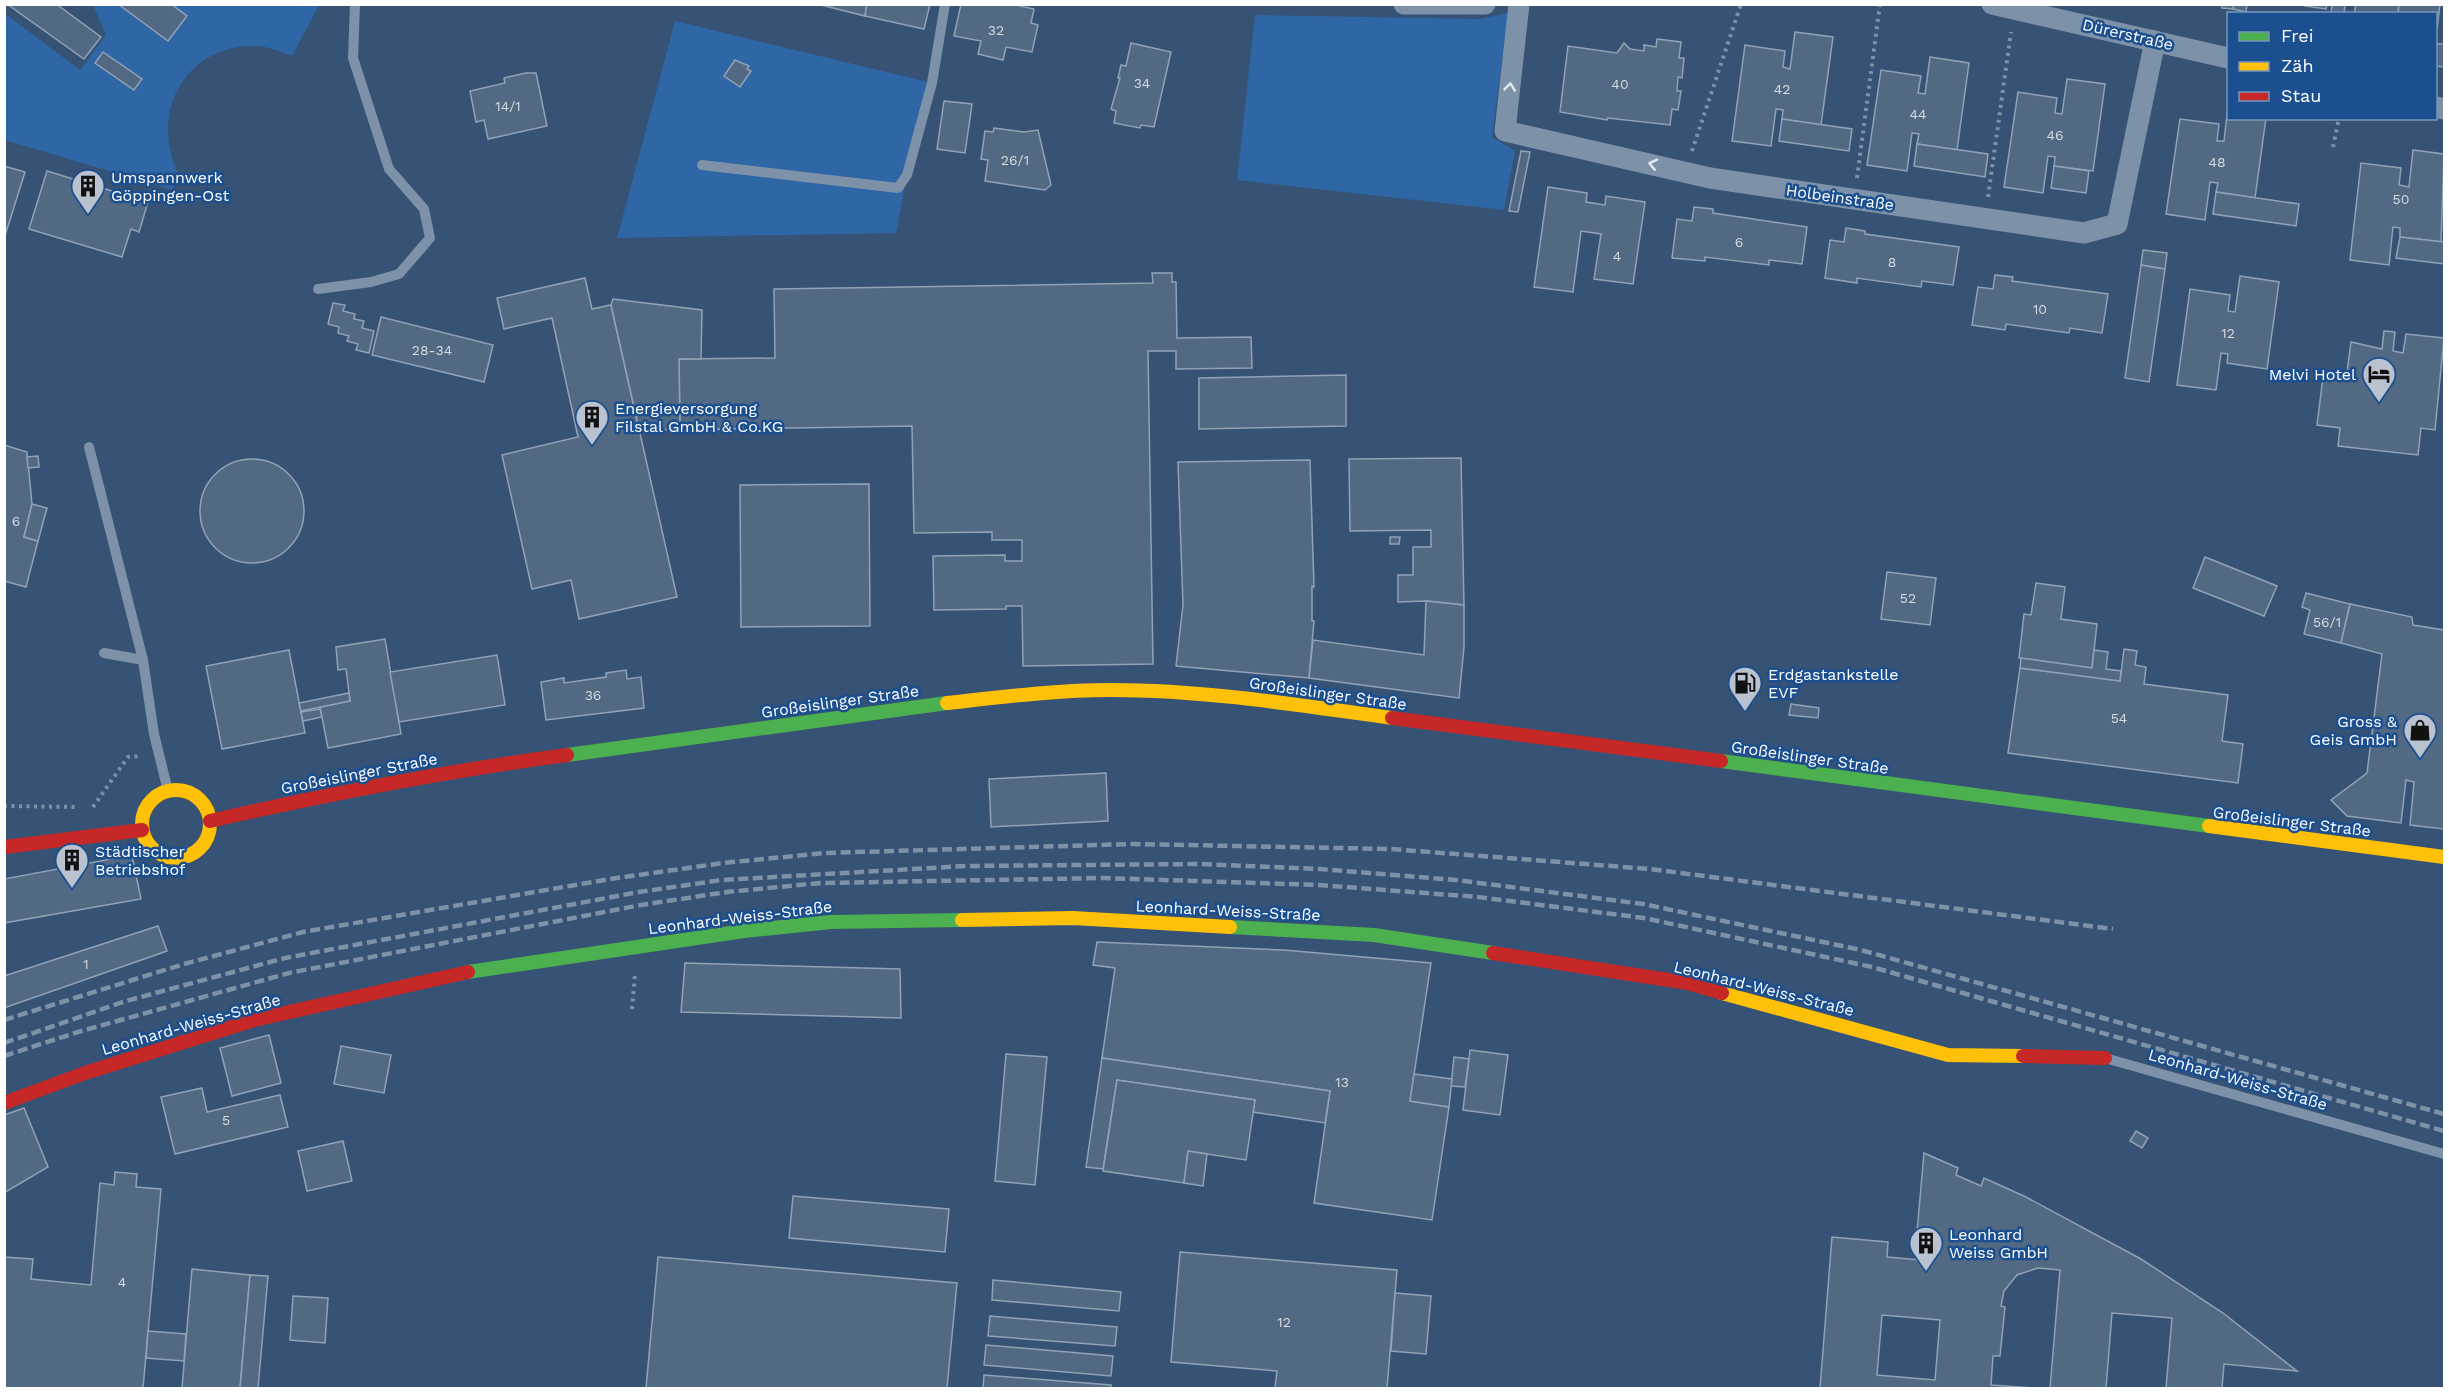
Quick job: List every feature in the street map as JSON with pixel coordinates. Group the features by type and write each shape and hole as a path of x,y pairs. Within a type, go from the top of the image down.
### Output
{"main road":[{"name":"Großeislinger Straße","path":"210,821 341,791 471,768 936,704 1035,693 1111,690 1235,698 2445,857"},
{"path":"168,790 191,793 207,810 210,821 205,841 190,854 180,857 170,857 152,848 142,830 145,810 158,794 168,790"},
{"path":"4,847 142,830"},
{"name":"Leonhard-Weiss-Straße","path":"4,1103 85,1073 254,1020 490,967 831,922 1050,918 1374,935 1688,983 1775,1005 1948,1055 2105,1058"}],"street":[{"path":"1404,4 1485,4"},
{"name":"Holbeinstraße","path":"1519,4 1505,131 1710,177 2084,233 2117,224 2155,41"},
{"name":"Dürerstraße","path":"1992,4 2227,58"}],"lane":[{"path":"318,289 370,282 399,274 430,238 423,209 389,169 353,58 354,4"},
{"path":"702,165 898,188 907,175 932,83 945,4"},
{"path":"89,447 143,660 159,753 168,790"},
{"path":"104,653 143,660"},
{"name":"Leonhard-Weiss-Straße","path":"2105,1058 2445,1154"}],"path":[{"path":"1686,172 1741,4"},
{"path":"1854,199 1880,4"},
{"path":"1984,219 2014,9"},
{"path":"2333,147 2339,120"},
{"path":"93,808 128,757 159,753"},
{"path":"632,1009 638,946"}],"shaded area":[{"path":"93,5 319,5 292,56 257,46 228,49 207,58 191,71 179,88 171,108 168,129 170,151 178,173 172,190 5,140 4,13 80,70 106,35"},
{"path":"1508,13 1492,137 1515,151 1504,210 1237,180 1255,15 1480,19"},
{"path":"675,21 932,83 907,175 896,233 617,238"}],"building":[{"path":"7,4 56,4 101,37 84,59"},
{"path":"118,4 171,4 187,16 168,41"},
{"path":"817,4 867,4 865,16"},
{"path":"867,4 930,4 924,29 865,16"},
{"path":"961,4 1012,4 1034,9 1031,23 1038,25 1032,52 1006,47 1003,60 978,54 981,41 954,36"},
{"path":"2222,4 2234,4 2233,9 2222,8"},
{"path":"2234,4 2247,4 2246,12 2233,9"},
{"path":"2306,4 2327,4 2326,9 2305,6"},
{"path":"2332,4 2345,4 2344,12 2331,12"},
{"path":"2356,4 2399,4 2398,12 2354,12"},
{"path":"2399,4 2440,4 2437,29 2437,12 2398,12"},
{"path":"1795,32 1833,37 1821,125 1782,119 1783,110 1776,109 1771,146 1732,141 1745,45 1785,51 1783,67 1790,69"},
{"path":"1657,39 1681,42 1679,58 1684,58 1682,78 1678,77 1677,91 1681,91 1678,110 1672,109 1670,125 1608,118 1607,120 1560,112 1568,46 1617,53 1624,43 1630,49 1644,51 1644,45 1656,47"},
{"path":"1131,43 1171,52 1154,127 1141,125 1140,128 1114,123 1116,111 1111,109 1120,78 1118,78 1121,65 1126,66"},
{"path":"2437,44 2444,44 2444,67 2437,66"},
{"path":"103,52 142,79 134,90 95,63"},
{"path":"1930,57 1969,63 1957,150 1917,144 1919,134 1912,133 1907,171 1867,165 1881,70 1921,76 1918,93 1925,94"},
{"path":"735,60 749,66 747,69 751,71 740,87 724,76"},
{"path":"536,73 547,126 488,139 484,120 476,122 470,91 505,83 504,78"},
{"path":"2067,79 2105,84 2093,171 2054,166 2055,157 2048,156 2043,193 2004,187 2018,92 2057,98 2055,113 2062,114"},
{"path":"944,101 972,104 965,153 937,149"},
{"path":"2227,115 2227,120 2266,120 2255,198 2216,192 2218,183 2210,182 2205,220 2166,214 2180,119 2219,124 2217,141 2224,141"},
{"path":"1782,119 1852,129 1849,151 1779,141"},
{"path":"994,128 1024,132 1038,130 1051,185 1045,190 985,181 988,160 981,159 985,131 993,132"},
{"path":"1917,144 1988,154 1985,177 1914,166"},
{"path":"2413,150 2444,154 2441,242 2400,237 2400,228 2393,227 2389,265 2350,260 2361,163 2401,168 2399,185 2409,187"},
{"path":"1521,151 1530,152 1518,212 1509,211"},
{"path":"4,166 25,172 4,239"},
{"path":"2054,166 2089,171 2086,193 2051,188"},
{"name":"Umspannwerk Göppingen-Ost","path":"47,171 148,202 139,232 131,229 122,257 29,229"},
{"path":"1548,187 1587,193 1586,202 1605,205 1606,196 1645,202 1633,284 1594,279 1601,234 1581,231 1573,292 1534,287"},
{"path":"2216,192 2299,204 2296,226 2213,214"},
{"path":"1694,207 1713,209 1713,213 1807,227 1802,264 1769,260 1769,265 1705,257 1705,261 1672,258 1677,219 1692,221"},
{"path":"1846,228 1865,231 1865,234 1959,247 1953,285 1922,281 1921,287 1857,278 1857,283 1825,278 1830,240 1844,242"},
{"path":"2400,237 2444,242 2444,264 2396,258"},
{"path":"2143,250 2167,253 2165,269 2141,265"},
{"path":"2141,265 2165,269 2149,382 2125,378"},
{"path":"1152,273 1172,273 1172,282 1176,282 1177,338 1251,337 1252,368 1176,369 1176,351 1148,351 1153,664 1023,666 1022,606 1006,606 1006,609 934,610 933,556 1005,555 1005,561 1022,561 1022,540 992,540 992,532 914,533 912,426 680,430 679,359 775,358 774,289 1153,283"},
{"path":"1995,275 2013,277 2012,281 2108,294 2102,333 2070,328 2069,333 2006,324 2005,330 1972,325 1978,287 1993,289"},
{"path":"2240,276 2279,282 2267,369 2227,363 2228,354 2221,353 2216,390 2177,385 2190,289 2230,295 2228,311 2235,312"},
{"name":"Energieversorgung Filstal GmbH & Co.KG","path":"585,278 592,309 611,305 677,597 579,619 571,580 532,589 502,455 578,437 552,318 504,329 497,298"},
{"path":"613,299 702,310 701,359 679,359 680,430 639,429 611,305"},
{"path":"333,303 345,305 343,311 355,314 354,319 364,321 362,328 374,331 369,353 356,350 358,344 347,341 349,336 338,333 339,327 328,324"},
{"path":"381,317 493,345 484,382 372,355"},
{"name":"Melvi Hotel","path":"2384,331 2395,332 2393,351 2403,353 2406,334 2444,338 2435,430 2421,428 2418,455 2338,446 2340,428 2317,425 2323,377 2346,380 2351,342 2382,349"},
{"path":"1346,375 1346,426 1199,429 1199,378"},
{"path":"4,445 27,452 32,504 24,537 38,541 26,587 4,581"},
{"path":"38,456 39,467 28,468 27,457"},
{"path":"1461,458 1464,605 1426,601 1398,602 1398,575 1413,575 1413,547 1431,547 1431,530 1350,531 1349,459"},
{"path":"252,459 272,463 289,474 300,491 304,511 300,531 289,548 272,559 252,563 232,559 215,548 204,531 200,511 204,491 215,474 232,463"},
{"path":"1310,460 1314,587 1312,586 1312,621 1314,621 1309,678 1176,666 1183,605 1178,462"},
{"path":"869,484 870,626 741,627 740,485"},
{"path":"32,504 47,508 38,541 24,537"},
{"path":"1390,537 1400,537 1399,544 1390,544"},
{"path":"2205,557 2277,586 2264,616 2193,588"},
{"path":"1887,572 1936,578 1930,625 1881,619"},
{"path":"2036,583 2065,587 2061,619 2097,624 2092,668 2019,658 2024,614 2031,615"},
{"path":"2306,593 2350,604 2341,643 2304,634 2310,610 2302,607"},
{"path":"1426,601 1464,605 1464,647 1459,698 1309,678 1313,640 1424,655"},
{"path":"2350,604 2412,617 2413,625 2444,630 2444,829 2410,825 2414,782 2406,780 2401,823 2347,816 2331,800 2367,773 2382,654 2341,643"},
{"path":"385,639 401,734 328,748 320,707 350,701 346,669 338,670 336,647"},
{"path":"2124,649 2137,651 2135,665 2146,667 2144,684 2228,695 2222,741 2243,744 2238,783 2008,753 2020,668 2120,681"},
{"path":"289,650 305,733 222,749 206,666"},
{"path":"2094,650 2108,652 2106,669 2121,671 2120,681 2020,668 2021,658 2092,668"},
{"path":"497,655 505,705 399,722 390,672"},
{"path":"626,670 627,679 641,677 644,708 546,720 541,682 564,678 564,683 606,677 606,673"},
{"path":"349,693 350,701 301,711 299,703"},
{"path":"1791,704 1819,708 1818,718 1789,715"},
{"path":"320,709 322,717 303,721 301,712"},
{"path":"1106,773 1108,821 991,827 989,779"},
{"name":"Städtischer Betriebshof","path":"132,855 141,899 4,923 4,879"},
{"name":"Städtischer Betriebshof","path":"158,926 167,951 4,1008 4,976"},
{"path":"1097,942 1284,950 1431,963 1410,1101 1449,1107 1432,1220 1314,1203 1330,1091 1102,1058 1115,968 1093,965"},
{"path":"685,963 900,969 901,1018 681,1012"},
{"path":"269,1035 281,1083 232,1096 220,1048"},
{"path":"341,1046 391,1055 384,1093 334,1084"},
{"path":"1470,1050 1508,1055 1500,1115 1463,1110"},
{"path":"1006,1054 1047,1057 1035,1185 995,1181"},
{"path":"1454,1057 1469,1059 1465,1087 1451,1086"},
{"path":"1102,1058 1330,1091 1325,1123 1253,1112 1255,1100 1117,1080 1103,1169 1086,1167"},
{"path":"1414,1074 1452,1079 1449,1107 1410,1101"},
{"path":"1117,1080 1255,1100 1246,1160 1188,1151 1184,1183 1103,1171"},
{"path":"202,1088 207,1112 280,1095 288,1127 175,1154 161,1097"},
{"path":"24,1108 48,1167 4,1193 4,1115"},
{"path":"2136,1131 2148,1138 2142,1148 2130,1141"},
{"path":"343,1141 352,1181 307,1191 298,1151"},
{"path":"1188,1151 1207,1154 1203,1186 1184,1183"},
{"name":"Leonhard Weiss GmbH","path":"1924,1153 1958,1168 1956,1175 1981,1186 1984,1178 2026,1197 2141,1259 2223,1313 2297,1371 2224,1364 2222,1388 2166,1388 2172,1318 2112,1313 2106,1388 2050,1388 2060,1270 2038,1268 2017,1275 2004,1291 2001,1306 2005,1307 2000,1356 1993,1356 1991,1385 2035,1388 1820,1388 1832,1237 1888,1242 1887,1257 1921,1260 1921,1255 1915,1254","holes":["1882,1315 1940,1320 1935,1380 1877,1375"]},
{"path":"115,1172 137,1174 136,1187 161,1189 143,1388 4,1388 4,1257 33,1259 31,1279 91,1285 100,1183 114,1185"},
{"path":"793,1196 949,1209 945,1252 789,1238"},
{"path":"1180,1252 1397,1270 1387,1388 1275,1388 1277,1371 1171,1362"},
{"path":"658,1257 957,1283 947,1388 646,1388"},
{"path":"192,1269 250,1275 240,1388 182,1388"},
{"path":"250,1275 268,1276 258,1388 240,1388"},
{"path":"993,1280 1121,1292 1119,1311 992,1300"},
{"path":"1395,1293 1431,1296 1426,1354 1391,1351"},
{"path":"293,1296 328,1298 325,1343 290,1340"},
{"path":"990,1316 1117,1327 1115,1346 988,1336"},
{"path":"148,1331 186,1334 184,1361 146,1358"},
{"path":"986,1345 1113,1356 1111,1376 984,1365"},
{"path":"984,1375 1111,1385 1111,1388 983,1388"}],"railway":[{"path":"4,1020 184,964 303,932 610,879 723,863 825,853 1132,844 1391,849 1650,869 2113,929"},
{"path":"4,1043 126,1001 285,958 639,892 722,880 966,866 1199,864 1320,869 1456,880 1643,904 1861,950 2444,1114"},
{"path":"4,1056 78,1032 289,973 641,905 727,892 820,883 1103,878 1319,885 1478,897 1644,918 1872,967 2444,1131"}],"traffic: fast":[{"path":"567,755 947,703"},
{"path":"1721,761 2209,826"},
{"path":"468,972 744,931 831,922 962,920"},
{"path":"1230,927 1374,935 1493,953"}],"traffic: slow":[{"path":"947,703 1070,691 1146,691 1252,699 1392,718"},
{"path":"176,790 189,793 200,800 207,811 210,824 207,837 200,848 189,855 176,858 163,855 152,848 145,837 142,824 145,811 152,800 163,793 176,790"},
{"path":"2209,826 2444,857"},
{"path":"962,920 1073,918 1230,927"},
{"path":"1722,993 1948,1055 2023,1056"}],"traffic: jam":[{"path":"1392,718 1721,761"},
{"path":"210,821 387,784 567,755"},
{"path":"4,847 142,830"},
{"path":"1493,953 1688,983 1722,993"},
{"path":"4,1103 85,1073 254,1020 468,972"},
{"path":"2023,1056 2105,1058"}],"place":[{"name":"Umspannwerk Göppingen-Ost","path":"88,215"},
{"name":"Melvi Hotel","path":"2379,403"},
{"name":"Energieversorgung Filstal GmbH & Co.KG","path":"592,446"},
{"name":"Erdgastankstelle EVF","path":"1745,712"},
{"name":"Gross & Geis GmbH","path":"2420,759"},
{"name":"Städtischer Betriebshof","path":"72,889"},
{"name":"Leonhard Weiss GmbH","path":"1926,1272"}]}
